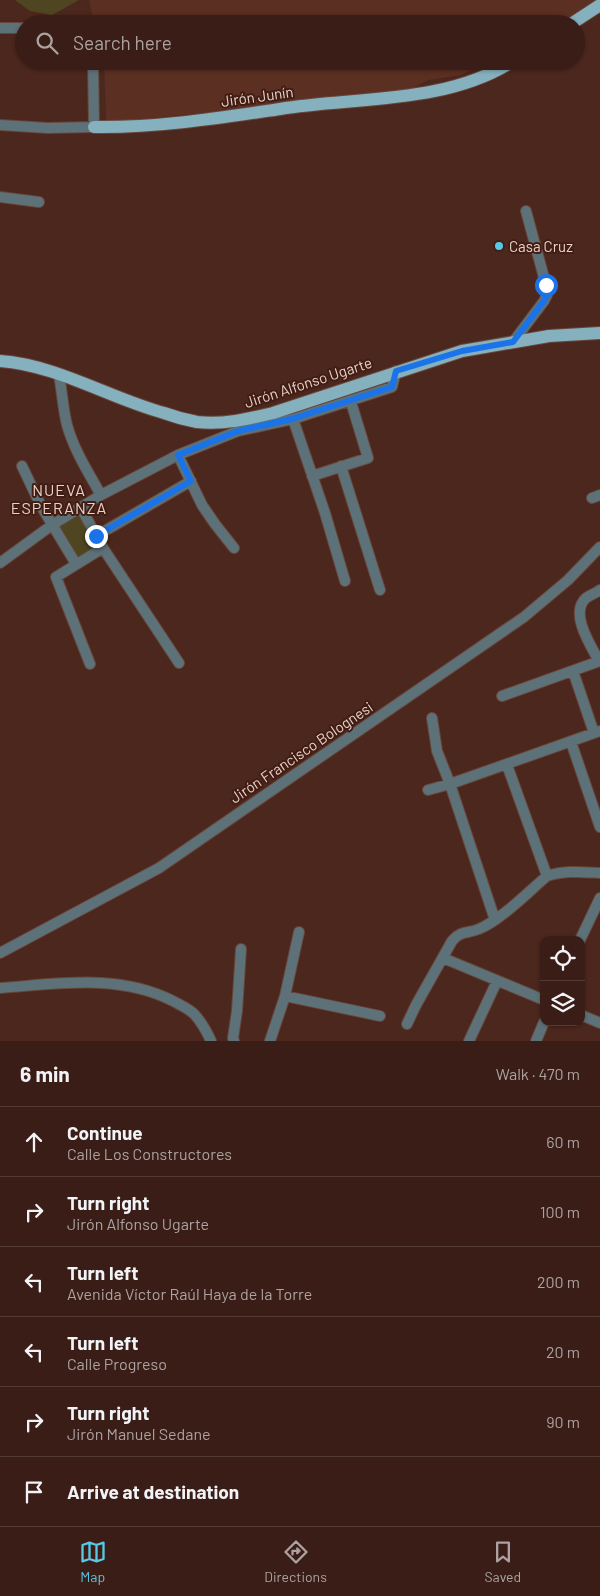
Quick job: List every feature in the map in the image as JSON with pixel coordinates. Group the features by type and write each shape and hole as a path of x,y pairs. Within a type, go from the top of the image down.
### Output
{"main road":[{"path":"585,15 600,5"},
{"name":"Jirón Junín","path":"94,127 204,119 422,93 459,84 499,70"},
{"name":"Jirón Alfonso Ugarte","path":"0,361 28,364 136,406 181,419 197,422 233,421 275,418 396,371 462,351 549,336 600,333"}],"street":[{"path":"0,28 15,28"},
{"path":"93,70 94,127"},
{"name":"Jirón Junín","path":"0,125 48,128 94,127"},
{"path":"0,197 39,202"},
{"path":"513,342 547,295 526,211"},
{"path":"0,563 52,525 101,495 178,455 275,418 292,419 351,402 392,387 396,371"},
{"path":"59,375 71,436 83,464 101,495"},
{"path":"312,476 368,458 351,402"},
{"path":"292,419 345,581"},
{"path":"178,455 206,512 234,548"},
{"path":"22,466 41,506 76,564"},
{"path":"341,466 380,590"},
{"path":"96,536 191,481"},
{"path":"81,508 103,548 179,663"},
{"name":"Jirón Francisco Bolognesi","path":"0,954 167,862 524,617 568,580 600,547"},
{"path":"90,664 56,577 103,548"},
{"path":"502,696 600,661 586,637 579,618 584,599 600,590"},
{"path":"428,790 597,732 572,671"},
{"path":"432,718 437,751 450,784 495,920"},
{"path":"571,742 600,827"},
{"path":"507,764 547,876"},
{"path":"408,1024 416,1005 452,941 458,934 479,929 495,920 547,876 558,872 600,873"},
{"path":"582,936 600,898"},
{"path":"270,1041 285,996 298,932"},
{"path":"234,1041 238,1011 241,949"},
{"path":"443,958 540,998"},
{"path":"0,988 81,982 138,987 165,997 194,1013 211,1041"},
{"path":"469,1041 497,982"},
{"path":"285,996 380,1016"},
{"path":"585,1017 600,1023"},
{"path":"536,1041 542,1026"}],"shaded area":[{"path":"15,0 79,0 52,15 30,11"},
{"path":"89,0 600,0 578,15 92,15"},
{"path":"104,70 471,70 461,75 428,80 411,89 310,102 106,121"},
{"path":"78,513 98,548 76,561 56,526"}],"place":[{"name":"Casa Cruz","path":"499,246"}],"district":[{"name":"NUEVA ESPERANZA","path":"59,498"}],"route":[{"path":"96,536 191,481 178,455 221,436 292,419 351,402 392,387 396,371 478,347 513,342 544,301 547,295 546,285"}]}
